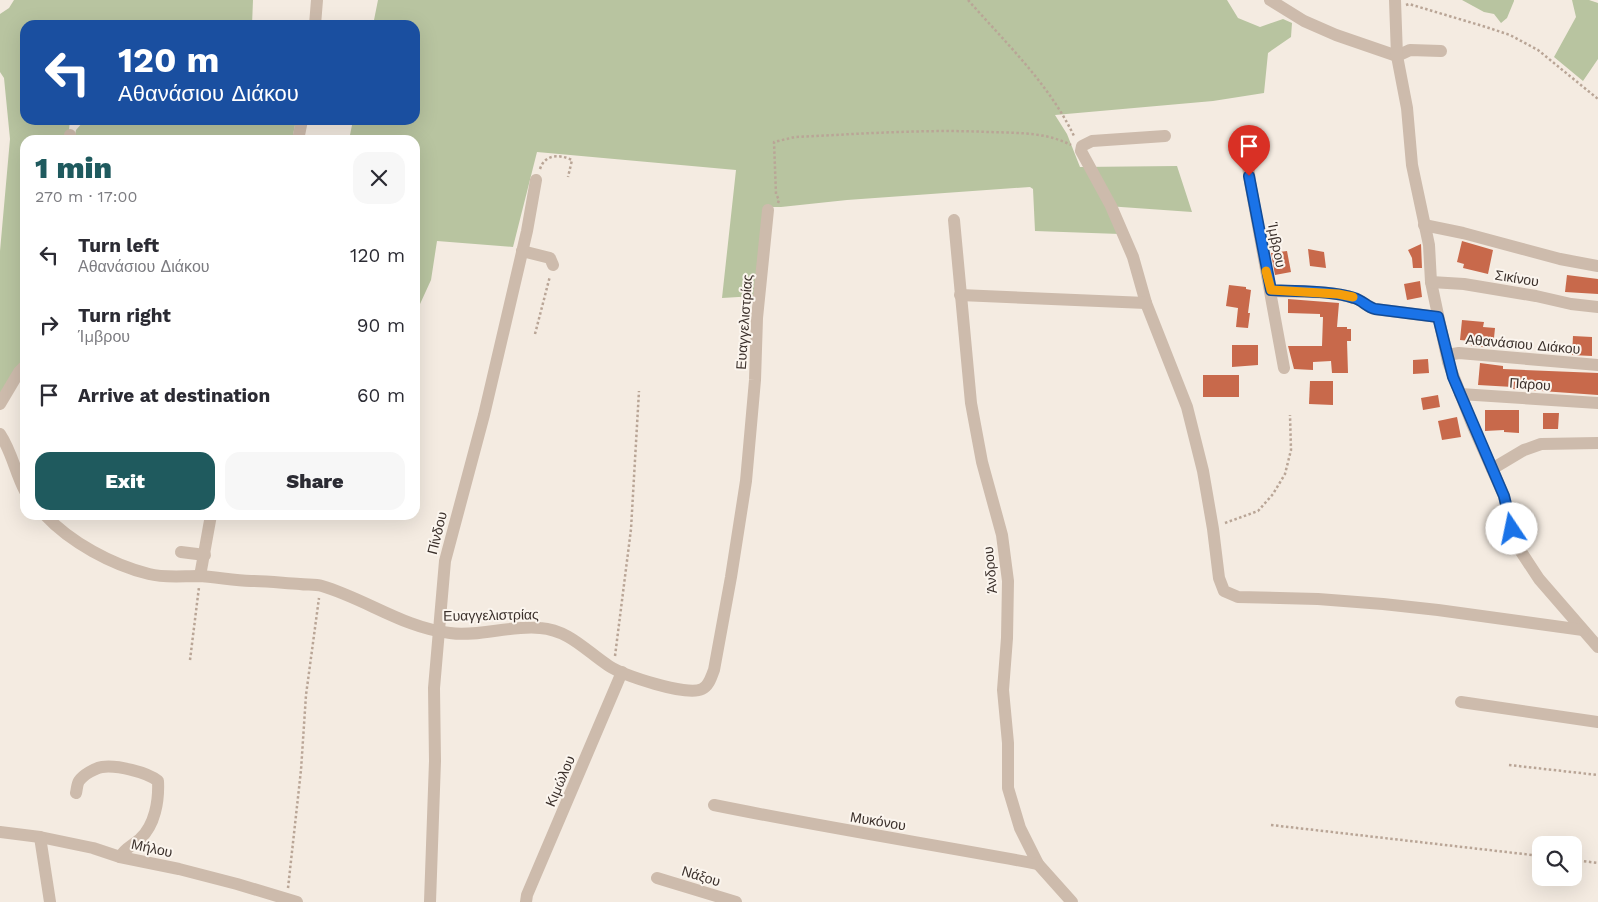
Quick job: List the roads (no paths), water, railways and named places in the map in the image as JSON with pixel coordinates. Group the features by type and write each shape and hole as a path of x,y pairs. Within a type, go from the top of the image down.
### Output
{"street":[{"path":"315,20 317,0"},
{"path":"1270,0 1304,21 1336,35 1397,56 1410,50 1440,51"},
{"path":"1395,4 1397,56 1407,108 1412,165 1429,245 1431,282 1447,356 1460,394 1506,500 1518,548 1539,579 1598,647"},
{"path":"1165,136 1092,141 1082,146 1081,151 1110,206 1133,257 1146,303 1187,407 1203,470 1218,578 1224,591 1238,597 1318,599 1383,604 1583,630"},
{"name":"Ίμβρου","path":"1247,157 1284,368"},
{"name":"Πίνδου","path":"430,902 434,688 445,561 484,414 522,251 536,180"},
{"name":"Ευαγγελιστρίας","path":"49,520 84,548 150,575 200,576 321,586 394,617 438,632 466,633 507,628 541,628 561,632 579,642 610,666 622,672 659,685 681,690 694,691 703,689 709,683 714,670 746,481 755,380 757,318 768,210"},
{"name":"Άνδρου","path":"954,220 971,403 982,462 1002,535 1008,581 1007,638 1003,690 1008,743 1008,788 1020,828 1038,864 1072,902"},
{"path":"1424,225 1463,233 1560,259 1598,266"},
{"path":"522,251 550,258 553,265"},
{"name":"Σικίνου","path":"1431,282 1464,284 1571,304 1598,307"},
{"path":"1271,290 1338,294 1357,299 1375,309 1438,317"},
{"path":"960,295 1146,303"},
{"name":"Αθανάσιου Διάκου","path":"1447,356 1459,353 1598,365"},
{"path":"0,404 20,371"},
{"name":"Πάρου","path":"1460,394 1598,403"},
{"path":"0,434 8,447 20,481"},
{"path":"1492,469 1524,450 1541,444 1598,443"},
{"path":"200,576 210,520"},
{"path":"181,552 205,554"},
{"name":"Κιμώλου","path":"526,902 527,895 622,672"},
{"path":"1461,702 1598,722"},
{"path":"76,792 79,781 102,767 122,768 150,774 158,781 157,808 145,835 133,845 125,848 120,857"},
{"name":"Μυκόνου","path":"714,805 808,824 1038,864"},
{"name":"Μήλου","path":"0,832 40,836 93,848 120,857 179,869 292,901"},
{"path":"40,836 50,902"},
{"name":"Νάξου","path":"657,878 736,902"}]}
